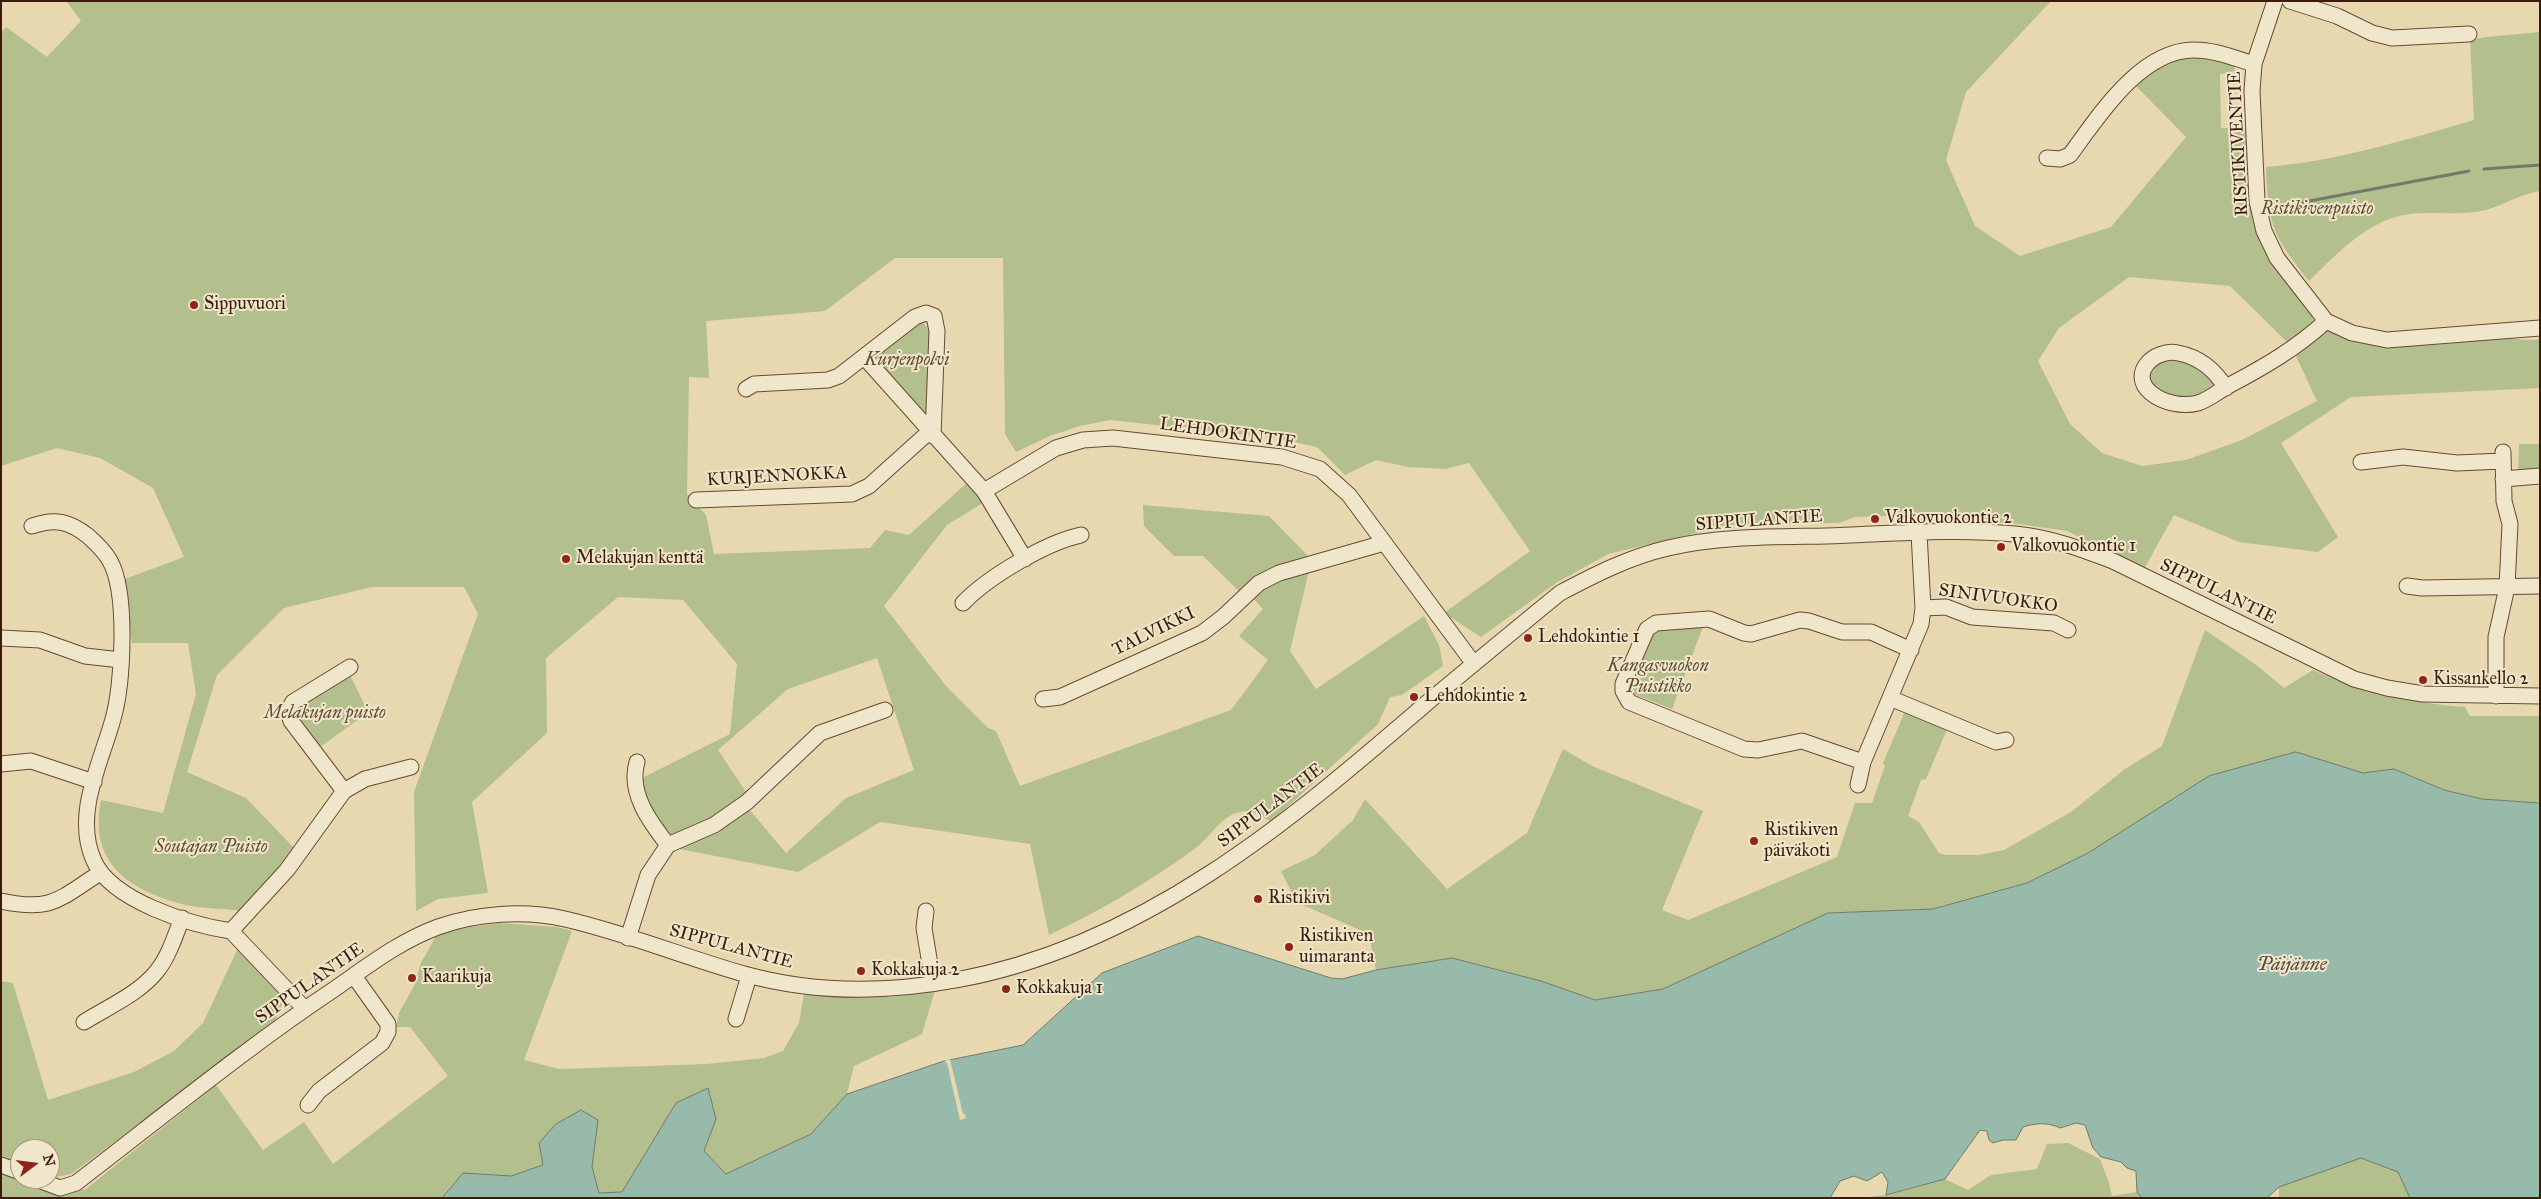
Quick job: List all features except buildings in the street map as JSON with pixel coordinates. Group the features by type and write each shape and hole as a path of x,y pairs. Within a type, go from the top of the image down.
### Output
{"street":[{"name":"RISTIKIVENTIE","path":"2275,1 2254,64 2252,91 2257,201 2264,231 2277,258 2326,320 2352,333 2387,340 2540,328"},
{"path":"2290,1 2337,16 2372,33 2392,38 2469,34"},
{"path":"2047,158 2060,159 2070,155 2118,93 2151,64 2172,53 2193,50 2214,51 2254,64"},
{"path":"746,389 754,384 828,380 839,376 865,358 915,317 926,313 934,316 937,331 931,434"},
{"path":"2226,388 2219,376 2208,366 2178,352 2166,352 2156,355 2148,361 2143,370 2143,381 2149,392 2159,398 2179,405 2199,403 2275,361 2309,336 2326,320"},
{"path":"865,358 984,491 1026,559"},
{"name":"KURJENNOKKA","path":"696,500 852,494 869,486 931,434"},
{"name":"LEHDOKINTIE","path":"984,491 1056,448 1083,440 1113,438 1282,457 1320,469 1349,495 1474,664"},
{"path":"2361,462 2404,457 2457,463 2503,457 2504,501 2510,524 2506,587 2496,637 2496,696"},
{"path":"2503,479 2540,476"},
{"path":"32,526 47,520 77,527 95,542 110,562 117,582 121,660 120,689 86,815 87,842 100,873 117,890 138,902 214,929 231,931 305,1009"},
{"path":"1858,785 1863,762 1921,624 1923,608 1919,533"},
{"name":"SIPPULANTIE","path":"60,1188 76,1183 305,1009 392,948 453,922 489,916 531,914 561,918 749,976 789,984 840,989 891,988 933,984 994,972 1069,947 1118,926 1180,893 1236,857 1302,809 1560,593 1614,566 1668,548 1720,539 1919,533 2015,534 2072,545 2113,561 2354,679 2387,688 2423,694 2540,696"},
{"path":"963,602 976,588 1026,559 1063,539 1081,535"},
{"name":"TALVIKKI","path":"1043,699 1060,697 1202,633 1223,617 1260,583 1279,573 1384,543"},
{"path":"2407,586 2422,588 2540,586"},
{"name":"SINIVUOKKO","path":"1923,608 1946,607 1972,616 2054,623 2068,630"},
{"path":"1863,762 1802,741 1758,750 1744,749 1629,702 1623,691 1622,684 1646,629 1656,623 1709,619 1751,634 1800,620 1809,621 1842,632 1871,632 1911,650"},
{"path":"1,638 40,640 85,656 121,660"},
{"path":"344,791 291,721 288,711 293,702 350,667"},
{"path":"1890,698 1996,742 2006,740"},
{"path":"628,938 648,875 668,844 714,825 746,802 820,733 885,710"},
{"path":"1,764 30,762 94,782"},
{"path":"637,762 634,773 638,796 651,823 668,844"},
{"path":"231,931 287,870 344,791 365,779 411,767"},
{"path":"1,901 34,906 47,905 100,873"},
{"path":"926,911 924,928 933,984"},
{"path":"84,1022 142,986 157,971 168,954 182,918"},
{"path":"308,1105 319,1091 382,1043 388,1032 388,1024 354,976"},
{"path":"736,1019 749,976"}],"green space":[{"name":"Soutajan Puisto","path":"66,1 2051,1 1966,92 1946,160 1975,226 2020,256 2111,227 2186,137 2135,85 2160,65 2181,57 2203,58 2234,64 2235,71 2220,74 2221,128 2247,128 2252,214 2267,253 2311,312 2314,323 2290,345 2230,286 2129,277 2059,328 2038,361 2070,424 2102,453 2142,466 2186,460 2242,440 2317,401 2295,354 2328,330 2439,338 2540,339 2540,388 2351,397 2281,443 2338,537 2318,552 2239,542 2174,515 2144,569 2067,531 2011,523 1912,520 1887,516 1855,517 1839,523 1730,525 1608,554 1556,583 1481,637 1444,613 1530,551 1469,463 1445,469 1408,467 1376,460 1345,475 1317,447 1274,438 1110,420 1080,426 1050,436 1016,452 1005,434 1003,258 895,258 825,311 706,321 709,378 689,377 687,495 698,495 700,509 706,515 714,554 870,548 885,530 909,535 969,481 986,501 947,525 884,606 946,686 988,728 996,731 1020,786 1231,710 1268,660 1239,636 1263,609 1252,597 1272,584 1309,571 1290,651 1316,689 1424,616 1439,645 1443,666 1402,695 1390,697 1378,724 1271,822 1259,815 1246,811 1230,816 1198,846 1158,874 1123,896 1049,935 1030,844 880,822 798,872 674,848 748,808 786,853 846,798 914,770 877,658 788,689 718,750 748,795 712,820 669,836 648,806 640,779 730,734 737,664 683,600 618,597 546,658 547,733 472,802 488,893 438,899 416,911 414,792 478,614 464,587 372,587 284,608 217,675 187,772 246,798 295,849 240,911 192,906 147,892 118,871 107,858 101,841 99,822 101,800 163,813 196,694 188,643 132,643 125,579 184,557 153,488 100,458 57,448 1,466 1,33 6,27 47,57 81,21"},
{"name":"Ristikivenpuisto","path":"2540,32 2540,191 2477,212 2418,213 2394,217 2366,231 2354,240 2309,281 2287,252 2275,229 2268,203 2266,167 2345,155 2474,120 2470,40"},
{"name":"Kurjenpolvi","path":"917,323 923,323 932,332 928,414 923,416 876,362 876,356"},
{"path":"2164,356 2199,366 2218,386 2192,400 2161,393 2149,382 2148,370"},
{"path":"2519,444 2540,444 2540,474 2518,475"},
{"path":"1143,505 1269,516 1311,559 1240,592 1203,556 1174,556 1144,526"},
{"name":"Kangasvuokon Puistikko","path":"1704,624 1672,709 1631,693 1629,688 1653,631"},
{"path":"2205,630 2255,664 2284,688 2313,670 2332,678 2388,695 2426,703 2465,707 2470,716 2540,716 2540,803 2482,799 2444,790 2394,769 2363,773 2296,753 2027,883 1933,909 1828,913 1663,989 1595,1000 1541,981 1452,958 1376,970 1369,934 1296,902 1281,871 1315,855 1353,820 1365,799 1447,889 1527,833 1563,749 1592,766 1703,811 1662,910 1688,920 1837,857 1855,803 1872,803 1885,766 1883,763 1906,709 1948,727 1926,779 1921,780 1908,816 1919,822 1939,853 1945,855 1979,855 2004,850 2071,812 2125,769 2162,746"},
{"name":"Melakujan puisto","path":"348,671 370,716 359,719 316,750 294,719 296,705"},
{"path":"499,923 557,927 572,931 524,1060 559,1069 707,1064 764,1058 783,1051 799,1023 804,994 890,997 935,991 922,1034 854,1066 847,1094 811,1134 726,1174 704,1151 716,1119 676,1103 622,1192 599,1193 592,1167 598,1120 543,1165 511,1176 463,1173 442,1198 1,1198 1,1173 10,1177 10,1189 41,1189 59,1196 86,1189 216,1085 263,1150 304,1122 333,1164 448,1076 410,1027 396,1027 399,1013 415,984 421,963 436,936 456,929"},
{"path":"238,948 285,998 273,1026 71,1174 60,1176 60,1139 10,1139 10,1159 1,1156 1,981 13,983 48,1100 134,1072 174,1051 203,1023"},
{"path":"2068,1143 2100,1159 2112,1196 2137,1192 2142,1198 1862,1198 1892,1194 1945,1179 1968,1190 1991,1175 2037,1169 2047,1144"},
{"path":"2361,1158 2398,1172 2410,1198 2279,1198 2279,1187"}],"water":[{"name":"Päijänne","path":"2296,752 2363,773 2394,769 2444,790 2482,799 2540,803 2540,1198 2410,1198 2398,1172 2361,1158 2279,1187 2267,1198 2142,1198 2137,1192 2136,1171 2127,1168 2121,1162 2101,1157 2093,1148 2085,1125 2076,1123 2060,1128 2046,1124 2023,1127 2016,1140 2003,1140 1993,1143 1989,1140 1987,1131 1980,1130 1945,1179 1886,1195 1888,1182 1882,1172 1867,1181 1854,1176 1840,1181 1830,1198 442,1198 463,1173 511,1176 543,1165 539,1143 556,1124 581,1110 598,1120 592,1167 599,1193 622,1192 676,1103 708,1088 716,1119 704,1151 726,1174 811,1134 847,1094 944,1061 1023,1045 1102,973 1198,936 1331,978 1342,979 1376,970 1452,958 1541,981 1595,1000 1663,989 1828,913 1933,909 2027,883 2088,853 2209,776"}],"pier":[{"path":"950,1059 963,1114 965,1114 966,1118 960,1120 947,1063 944,1061"}],"waterway":[{"path":"2484,169 2540,165"},
{"path":"2272,208 2469,171"}],"place":[{"name":"Sippuvuori","path":"194,305"},
{"name":"Valkovuokontie 2","path":"1875,519"},
{"name":"Valkovuokontie 1","path":"2001,547"},
{"name":"Melakujan kenttä","path":"566,559"},
{"name":"Lehdokintie 1","path":"1528,638"},
{"name":"Kissankello 2","path":"2423,680"},
{"name":"Lehdokintie 2","path":"1414,697"},
{"name":"Ristikiven päiväkoti","path":"1754,841"},
{"name":"Ristikivi","path":"1258,899"},
{"name":"Ristikiven uimaranta","path":"1289,947"},
{"name":"Kokkakuja 2","path":"861,971"},
{"name":"Kaarikuja","path":"412,978"},
{"name":"Kokkakuja 1","path":"1006,989"}]}
